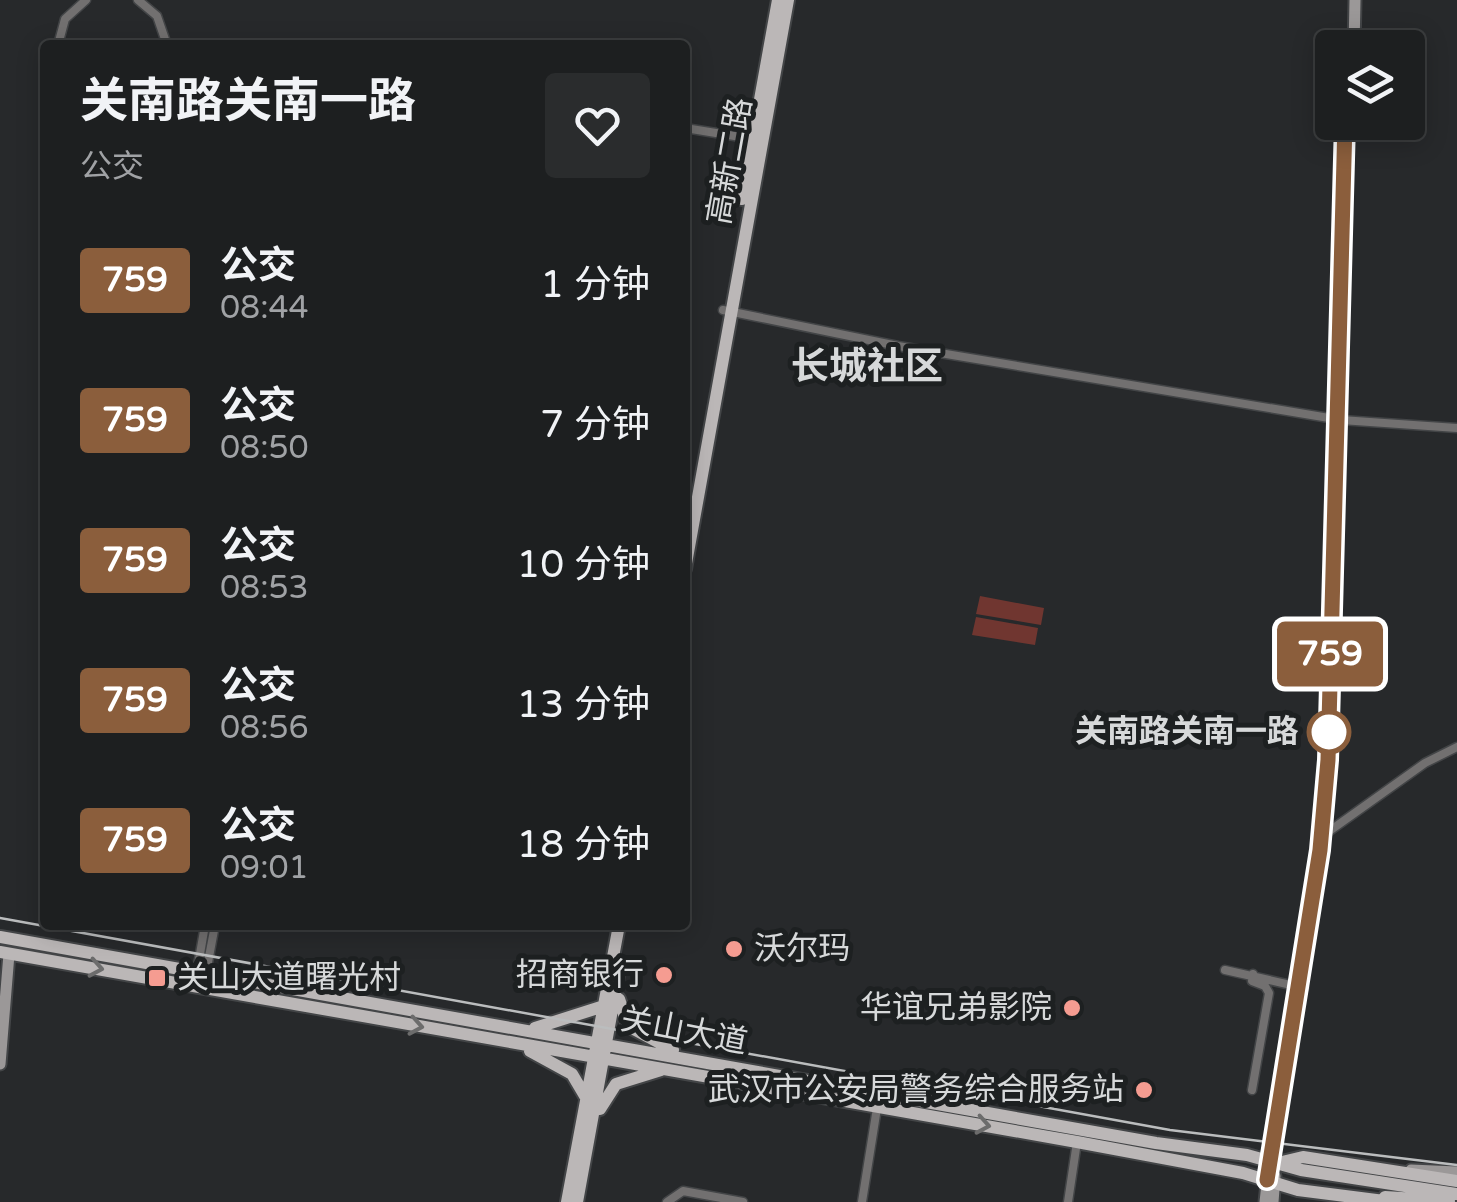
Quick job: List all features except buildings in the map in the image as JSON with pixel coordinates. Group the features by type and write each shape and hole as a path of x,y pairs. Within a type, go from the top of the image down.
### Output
{"main road":[{"name":"高新二路","path":"690,527 778,0"},
{"name":"高新二路","path":"690,495 788,0"},
{"path":"1351,30 1352,0"},
{"path":"1273,1202 1273,1162 1324,835 1333,746 1347,140"},
{"path":"602,1043 617,930"},
{"path":"577,1202 599,1058 625,930"},
{"name":"关山大道","path":"0,936 689,1057 772,1076 1452,1189"},
{"path":"0,1064 5,953"},
{"name":"关山大道","path":"5,953 1078,1142 1374,1200"},
{"path":"617,984 620,1010 628,1026 689,1057"},
{"path":"531,1029 604,1006"},
{"path":"514,1044 572,1074 586,1099"},
{"path":"567,1202 586,1099 599,1058"},
{"path":"585,1160 609,1090 660,1070"},
{"path":"1273,1162 1303,1157 1394,1170 1452,1189"},
{"path":"1264,1202 1271,1182"},
{"path":"1374,1200 1452,1189"},
{"path":"1374,1200 1392,1202"}],"street":[{"path":"59,40 65,19 86,0"},
{"path":"138,0 158,16 165,40"},
{"path":"690,129 753,139"},
{"path":"727,310 898,346 1338,420 1457,428"},
{"path":"1324,835 1425,763 1457,747"},
{"path":"202,972 205,930"},
{"path":"202,972 214,930"},
{"path":"1225,970 1300,987"},
{"path":"1252,1090 1269,993 1265,986 1252,981 1253,974"},
{"path":"862,1202 878,1108"},
{"path":"1068,1202 1078,1142"},
{"path":"666,1202 682,1191 743,1202"}],"shaded area":[{"path":"980,596 1044,608 1041,625 976,614"},
{"path":"976,617 1038,628 1035,645 972,635"}],"tram line":[{"path":"0,918 40,925"},
{"path":"66,930 1170,1130 1457,1165"}],"bus line":[{"name":"759","path":"1267,1180 1320,850 1328,760 1344,140"}],"place":[{"name":"关南路关南一路","path":"1329,732"},
{"name":"沃尔玛","path":"734,949"},
{"name":"招商银行","path":"664,975"},
{"name":"关山大道曙光村","path":"157,978"},
{"name":"华谊兄弟影院","path":"1072,1008"},
{"name":"武汉市公安局警务综合服务站","path":"1144,1090"}],"district":[{"name":"长城社区","path":"867,367"}]}
